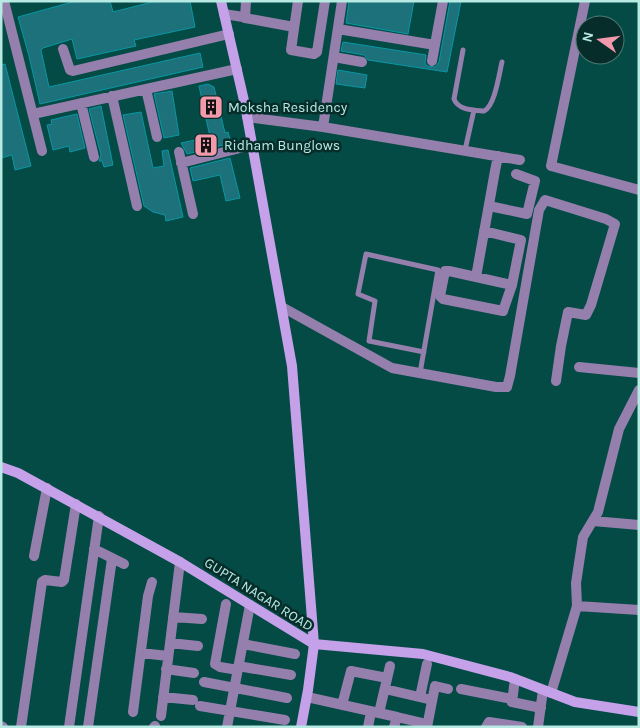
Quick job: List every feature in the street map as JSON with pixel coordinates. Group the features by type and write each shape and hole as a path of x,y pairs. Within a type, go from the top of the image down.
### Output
{"street":[{"path":"4,1 42,151"},
{"path":"221,1 247,117 292,366 314,644 301,727"},
{"path":"244,17 246,1"},
{"path":"298,1 291,50 314,54 318,52 324,1"},
{"path":"323,127 342,1"},
{"path":"432,61 443,1"},
{"path":"586,1 551,166 639,190"},
{"path":"224,14 294,27"},
{"path":"338,30 435,45"},
{"path":"63,49 70,70 73,71 229,34"},
{"path":"334,57 362,62"},
{"path":"33,114 237,69"},
{"path":"146,89 157,136"},
{"path":"112,96 137,206"},
{"path":"81,103 94,157"},
{"path":"247,117 323,127 520,160"},
{"path":"193,214 180,158 252,145"},
{"path":"476,277 498,156"},
{"path":"489,206 528,214 536,181 516,174"},
{"path":"282,307 392,368 496,387 507,387 539,210 544,200 606,219 615,224 591,305 586,315 568,312 556,381"},
{"path":"484,231 521,240 512,285 503,311 443,299 440,296 445,271 512,285"},
{"path":"579,367 639,373"},
{"path":"538,727 541,708 577,606 576,584 583,537 598,512 619,429 639,390"},
{"name":"GUPTA NAGAR ROAD","path":"1,467 18,473 47,488 180,562 314,644 423,654 515,679 575,702 639,712"},
{"path":"34,556 47,488"},
{"path":"21,727 42,582 45,580 62,582 64,580 76,504"},
{"path":"69,727 98,516"},
{"path":"592,521 639,525"},
{"path":"94,549 124,564"},
{"path":"88,727 112,559"},
{"path":"160,716 180,562"},
{"path":"133,712 148,596 152,582"},
{"path":"226,604 215,664 220,667 291,675"},
{"path":"227,727 250,605"},
{"path":"577,606 639,610"},
{"path":"173,617 202,619"},
{"path":"81,642 100,645"},
{"path":"170,643 198,646"},
{"path":"242,644 295,654"},
{"path":"141,653 168,656"},
{"path":"420,697 427,664"},
{"path":"368,727 385,689 390,666"},
{"path":"166,669 194,673"},
{"path":"342,705 351,671 387,678"},
{"path":"512,699 515,679"},
{"path":"204,682 287,698"},
{"path":"307,697 375,712 395,722 427,725 435,686 448,689"},
{"path":"385,689 432,700"},
{"path":"461,689 512,699 512,702 541,708"},
{"path":"163,697 286,720"},
{"path":"486,727 489,722 522,727"}],"lane":[{"path":"464,50 454,99 460,107 484,111 489,108 502,62"},
{"path":"465,150 474,110"},
{"path":"419,373 424,352 438,270 366,254 358,294 376,301 369,341 424,352"}],"building":[{"path":"76,1 110,1 113,12 156,1 190,1 195,27 134,40 136,46 77,59 72,39 43,48 41,50 49,87 200,53 203,67 40,104 18,17"},
{"path":"349,1 414,1 408,34 346,23"},
{"path":"450,1 461,1 447,72 368,60 364,55 341,51 343,42 426,55 425,63 427,66 435,67 439,62"},
{"path":"5,64 31,166 15,170 12,155 1,158 1,65"},
{"path":"338,70 367,75 365,88 336,84"},
{"path":"208,84 214,87 225,133 228,132 231,143 187,154 181,143 210,137 199,86"},
{"path":"172,91 179,135 164,138 154,94"},
{"path":"101,106 113,165 104,167 102,161 99,161 101,155 89,109"},
{"path":"141,112 153,168 164,166 162,151 168,150 183,217 166,221 165,215 153,212 144,206 123,115"},
{"path":"77,114 85,148 70,152 69,146 53,150 47,125 52,124 51,120"},
{"path":"230,158 240,198 226,201 220,175 193,181 190,168"}],"place":[{"name":"Moksha Residency","path":"211,107"},
{"name":"Ridham Bunglows","path":"206,145"}]}
